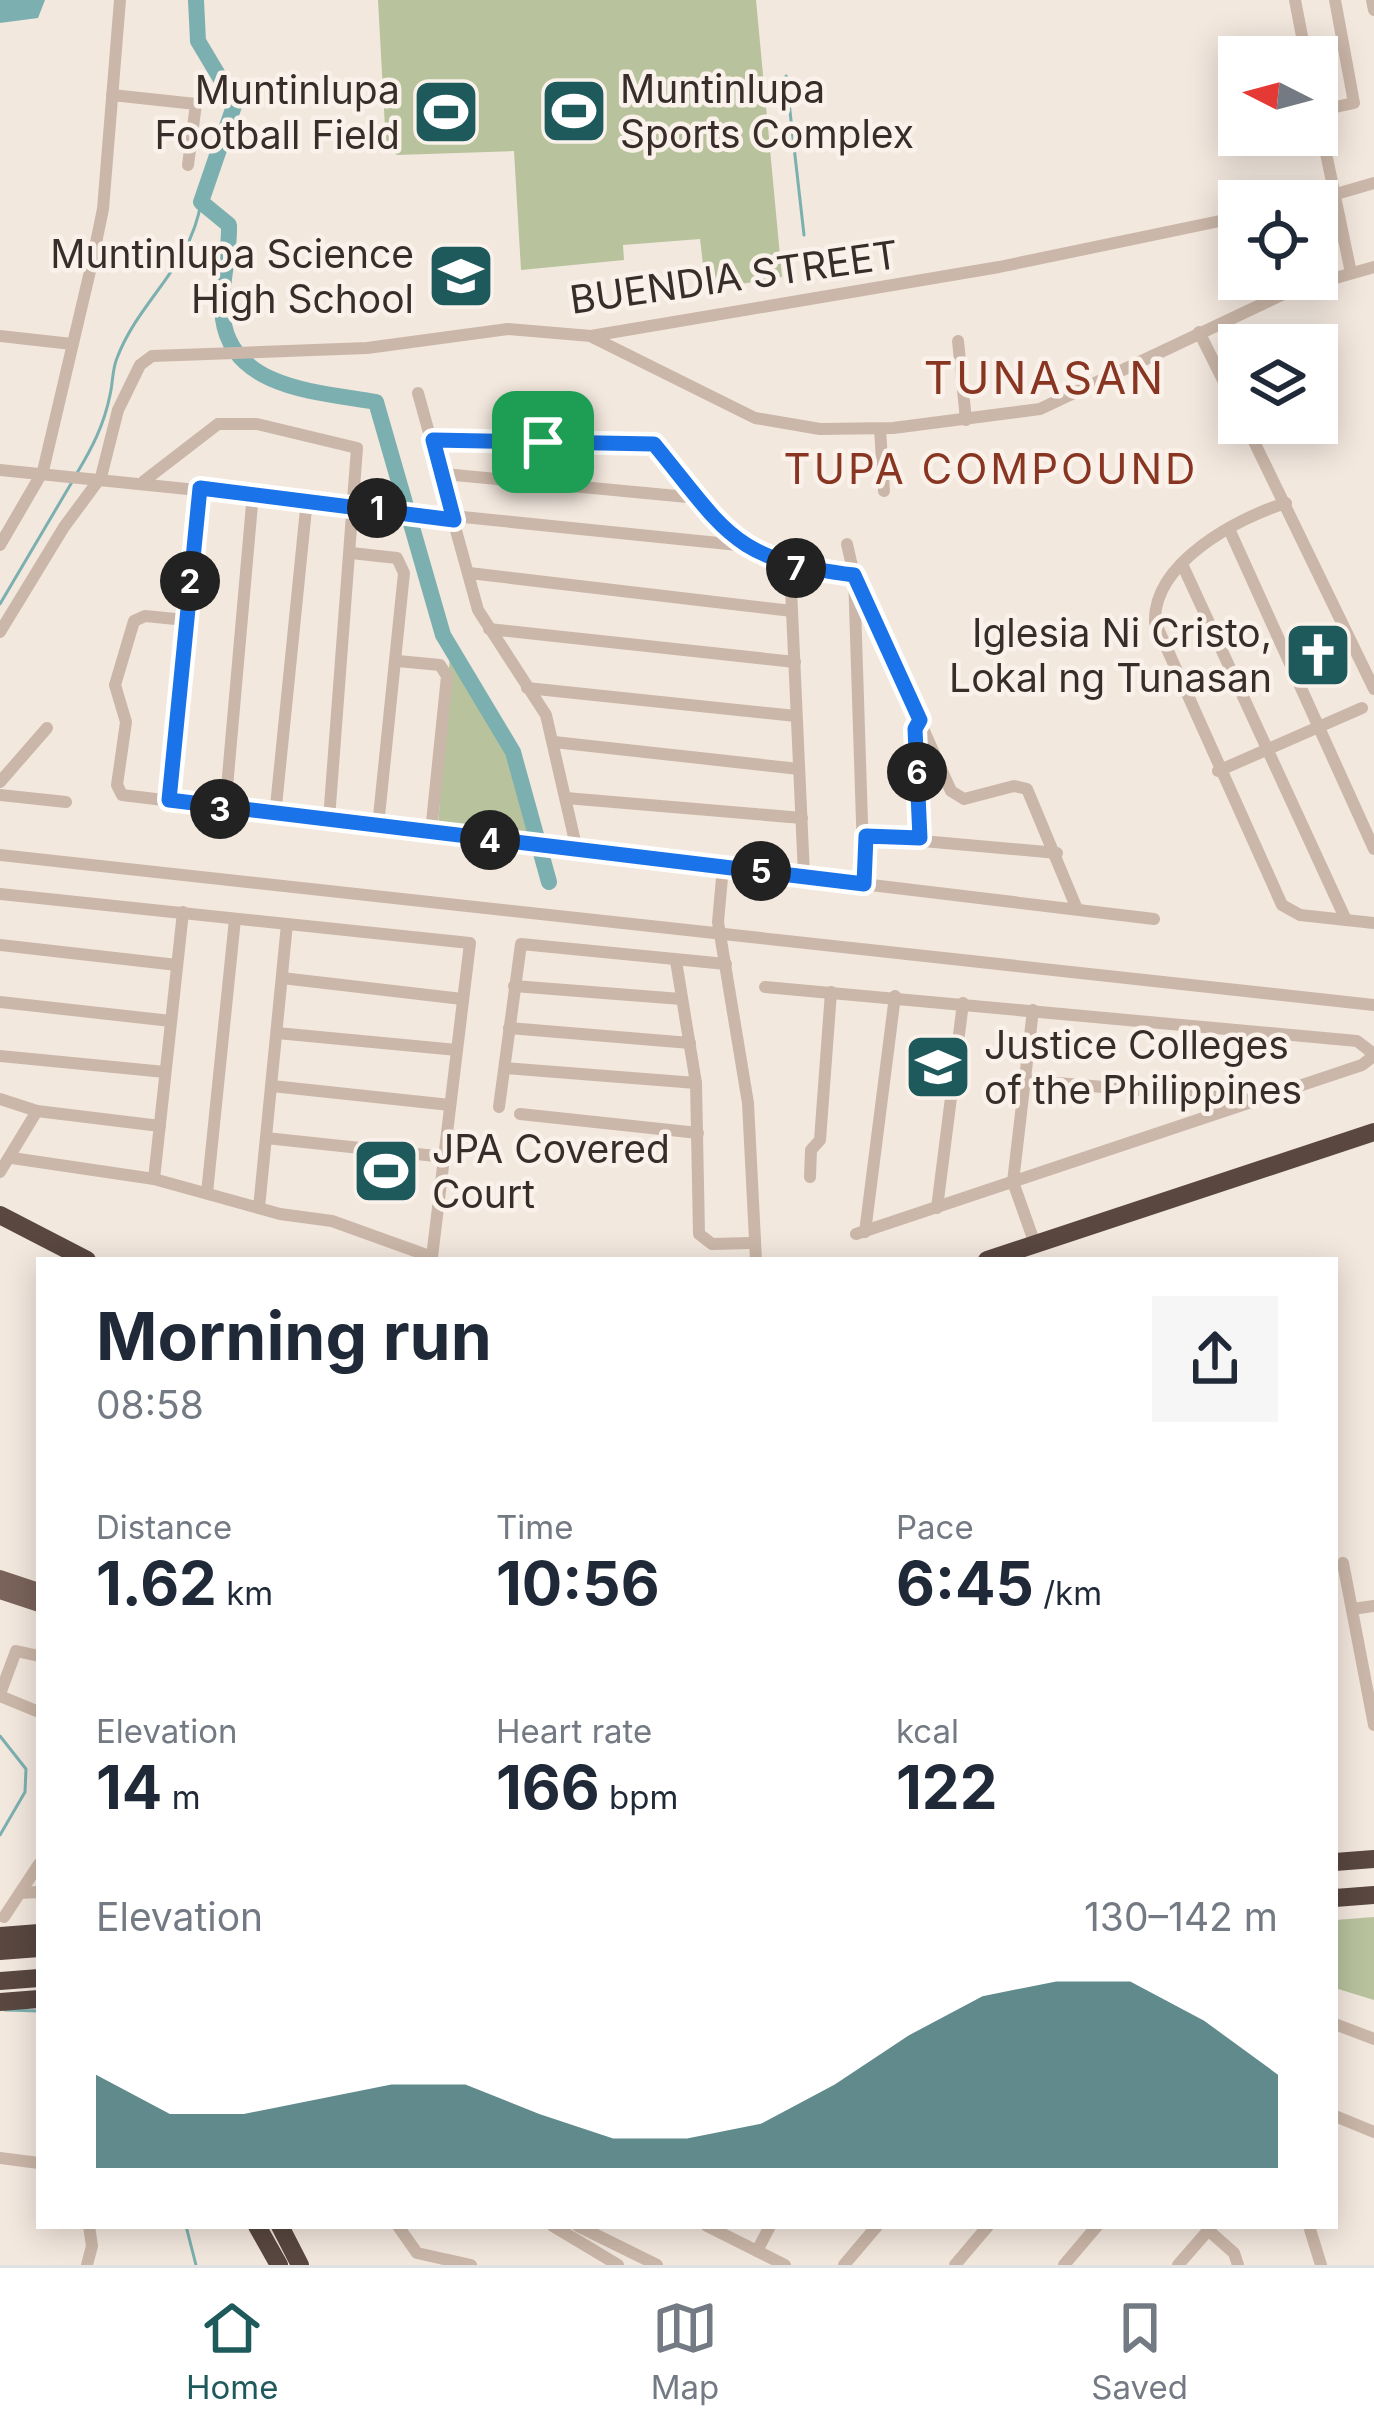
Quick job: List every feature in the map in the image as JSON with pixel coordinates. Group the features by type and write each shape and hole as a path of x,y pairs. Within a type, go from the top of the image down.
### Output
{"highway":[{"path":"996,1257 1374,1132"},
{"path":"0,1215 81,1257"},
{"path":"1338,1862 1374,1859"},
{"path":"1338,1898 1374,1895"},
{"path":"2,1926 36,1932"},
{"path":"0,1951 36,1948"},
{"path":"0,1981 36,1978"},
{"path":"0,2002 36,1999"},
{"path":"259,2229 279,2265"},
{"path":"282,2229 300,2265"},
{"path":"292,2229 309,2265"}],"main road":[{"path":"0,1578 36,1590"},
{"path":"0,1592 36,1603"}],"street":[{"path":"0,545 44,471 104,209 120,0"},
{"path":"1295,0 1302,36"},
{"path":"1335,0 1354,103 1338,106"},
{"path":"1372,0 1374,10"},
{"path":"112,95 196,104 188,165"},
{"path":"1338,195 1374,183"},
{"path":"1338,206 1351,273"},
{"name":"BUENDIA STREET","path":"97,477 118,410 145,359 380,347 490,330 591,336 1019,263 1218,221"},
{"path":"591,336 755,418 820,429 880,429 1049,406 1290,291 1374,267"},
{"path":"1199,332 1218,370"},
{"path":"0,336 72,344"},
{"path":"958,341 966,420"},
{"path":"418,393 489,629 546,716 577,850"},
{"path":"144,481 208,428 257,424 354,444 358,453 328,819"},
{"path":"880,429 884,490"},
{"path":"433,440 654,444 739,545"},
{"path":"1256,444 1374,689"},
{"path":"0,470 144,481 454,520 739,545 790,567 854,575"},
{"path":"444,474 698,498"},
{"path":"0,632 97,477"},
{"path":"169,800 200,488"},
{"path":"225,810 253,494"},
{"path":"274,816 307,499"},
{"path":"1286,502 1229,529 1182,564 1157,598 1155,622 1282,905 1300,915 1374,922"},
{"path":"1229,529 1374,849"},
{"path":"847,544 854,575 864,884"},
{"path":"351,553 403,563 398,661 378,826"},
{"path":"1182,564 1346,920"},
{"path":"790,567 804,875"},
{"path":"469,573 792,611"},
{"path":"854,575 954,795 964,799 1024,787 1057,853 1077,909"},
{"path":"186,620 145,616 134,621 116,685 127,729 118,793 274,816 1154,919"},
{"path":"489,629 795,662"},
{"path":"398,661 440,665 446,676 431,832"},
{"path":"527,688 796,716"},
{"path":"1218,771 1362,708"},
{"path":"920,720 915,729 920,838"},
{"path":"0,782 47,728"},
{"path":"554,742 799,769"},
{"path":"0,795 66,802"},
{"path":"566,798 802,818"},
{"path":"866,836 1057,853"},
{"path":"0,855 1374,1005"},
{"path":"724,867 721,935 748,1103 754,1257"},
{"path":"0,894 470,943 432,1257 332,1221 259,1208 154,1179 12,1159"},
{"path":"154,1179 183,912"},
{"path":"207,1193 235,919"},
{"path":"259,1208 287,924"},
{"path":"500,1107 521,944 726,964"},
{"path":"0,945 177,965"},
{"path":"676,961 696,1083 699,1234 712,1244 752,1243"},
{"path":"283,977 462,999"},
{"path":"514,986 681,999"},
{"path":"765,987 895,996 1357,1041 1370,1051 1362,1065 861,1233 895,996"},
{"path":"810,1178 811,1150 820,1140 831,992"},
{"path":"0,1002 171,1021"},
{"path":"937,1208 963,1003"},
{"path":"1033,1010 1013,1182 1036,1244"},
{"path":"509,1028 690,1042"},
{"path":"277,1033 457,1050"},
{"path":"0,1056 165,1072"},
{"path":"506,1068 696,1083"},
{"path":"1024,1080 1256,1100"},
{"path":"272,1086 450,1105"},
{"path":"1211,1097 1212,1114"},
{"path":"0,1099 37,1111 160,1126"},
{"path":"0,1172 37,1111"},
{"path":"520,1114 698,1133"},
{"path":"266,1138 445,1157"},
{"path":"1343,1563 1374,1725"},
{"path":"1352,1610 1374,1606"},
{"path":"36,1655 16,1651 0,1695 36,1711"},
{"path":"2,1926 36,1869"},
{"path":"20,1893 36,1892"},
{"path":"1338,2025 1374,2038"},
{"path":"1338,2117 1374,2132"},
{"path":"0,2158 36,2163"},
{"path":"87,2265 92,2246 89,2229"},
{"path":"400,2229 417,2253 471,2265"},
{"path":"557,2229 618,2265"},
{"path":"583,2247 584,2229 657,2265"},
{"path":"713,2229 785,2265"},
{"path":"757,2251 768,2229"},
{"path":"844,2265 874,2229"},
{"path":"955,2265 985,2229"},
{"path":"1064,2265 1094,2229"},
{"path":"1178,2265 1209,2229"},
{"path":"1211,2229 1238,2265"},
{"path":"1310,2229 1321,2265"}],"green space":[{"name":"Muntinlupa Sports Complex","path":"378,0 756,0 782,277 706,290 700,239 623,245 624,260 521,270 514,151 397,155 386,146"},
{"path":"450,654 508,752 535,839 438,828"},
{"name":"JPA Covered Court","path":"364,1154 410,1159 407,1188 361,1183"},
{"path":"1374,1917 1374,2000 1338,1989 1338,1920"}],"water":[{"path":"0,0 45,0 38,18 0,23"}],"waterway":[{"path":"196,0 198,41 235,103 201,202 229,225 222,307 230,343 243,361 283,383 376,402 443,635 513,752 549,882"},
{"path":"786,76 804,235"},
{"path":"77,473 104,416 117,358 187,246 201,202"},
{"path":"0,604 72,482"},
{"path":"0,1736 26,1769 25,1792 0,1835"},
{"path":"5,2010 36,2011"},
{"path":"187,2229 196,2265"}],"place":[{"name":"Muntinlupa Sports Complex","path":"574,111"},
{"name":"Muntinlupa Football Field","path":"446,112"},
{"name":"Muntinlupa Science High School","path":"461,276"},
{"name":"Iglesia Ni Cristo, Lokal ng Tunasan","path":"1318,655"},
{"name":"Justice Colleges of the Philippines","path":"938,1067"},
{"name":"JPA Covered Court","path":"386,1171"}],"district":[{"name":"TUNASAN","path":"1045,378"},
{"name":"TUPA COMPOUND","path":"991,469"}],"route":[{"path":"433,440 543,442 654,444 739,545 790,567 854,575 920,720 915,729 920,838 866,836 864,884 169,800 200,488 454,520 433,440"}]}
